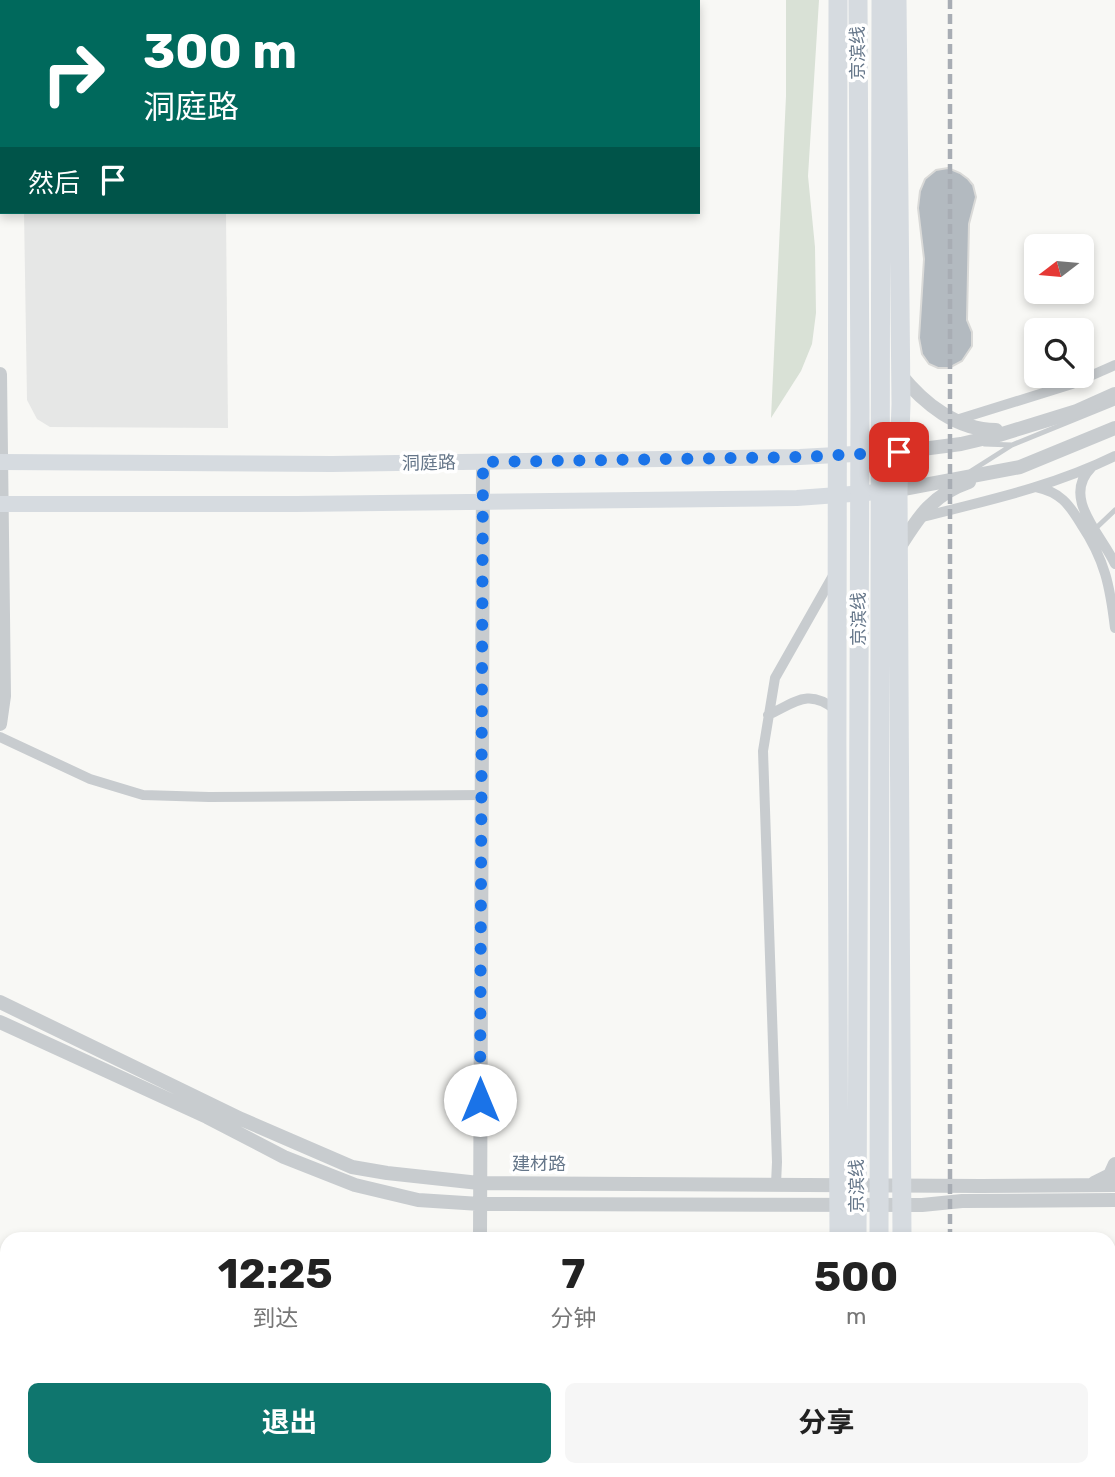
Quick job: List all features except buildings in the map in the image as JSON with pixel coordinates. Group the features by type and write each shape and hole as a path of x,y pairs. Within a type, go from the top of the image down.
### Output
{"highway":[{"path":"838,0 839,495 836,743 839,1232"},
{"name":"京滨线","path":"857,1232 860,424 858,0"},
{"name":"京滨线","path":"879,1232 881,0"},
{"path":"897,0 902,1232"}],"main road":[{"name":"洞庭路","path":"1,462 332,464 899,452"},
{"path":"1,504 296,504 797,498 898,490"}],"street":[{"path":"953,421 1072,384 1115,365"},
{"path":"0,374 4,696 0,724"},
{"path":"900,374 927,402 953,421 982,430 1015,429"},
{"path":"899,452 961,444 1077,411 1115,394"},
{"path":"898,549 918,518 938,496 956,486 1020,467 1115,428"},
{"path":"918,518 1036,487 1115,456"},
{"path":"480,1232 483,462"},
{"path":"898,490 1020,467"},
{"path":"1092,467 1079,486 1084,509 1103,561 1115,628"},
{"path":"1036,487 1048,490 1066,501 1115,564"},
{"path":"776,1184 763,751 775,678 838,566"},
{"path":"768,715 803,698 823,700 836,710"},
{"path":"0,737 90,779 143,795 239,797 483,794"},
{"name":"建材路","path":"0,1002 241,1119 352,1167 397,1175 479,1183 1115,1185"},
{"path":"0,1022 207,1117 284,1157 355,1185 418,1200 480,1204 922,1205 961,1201 1115,1200"},
{"path":"1086,1185 1110,1175 1115,1164"},
{"path":"1087,1200 1115,1193"}],"lane":[{"path":"962,477 1013,444 1115,402"},
{"path":"961,444 1013,444"},
{"path":"1092,532 1115,510"}],"shaded area":[{"path":"786,0 819,0 808,176 815,247 816,313 812,344 801,371 771,418 786,96"},
{"path":"24,214 226,214 228,428 50,427 37,419 27,400"}],"railway":[{"path":"950,0 950,1232"}],"route":[{"path":"480,1100 483,462 800,457 899,452"}]}
